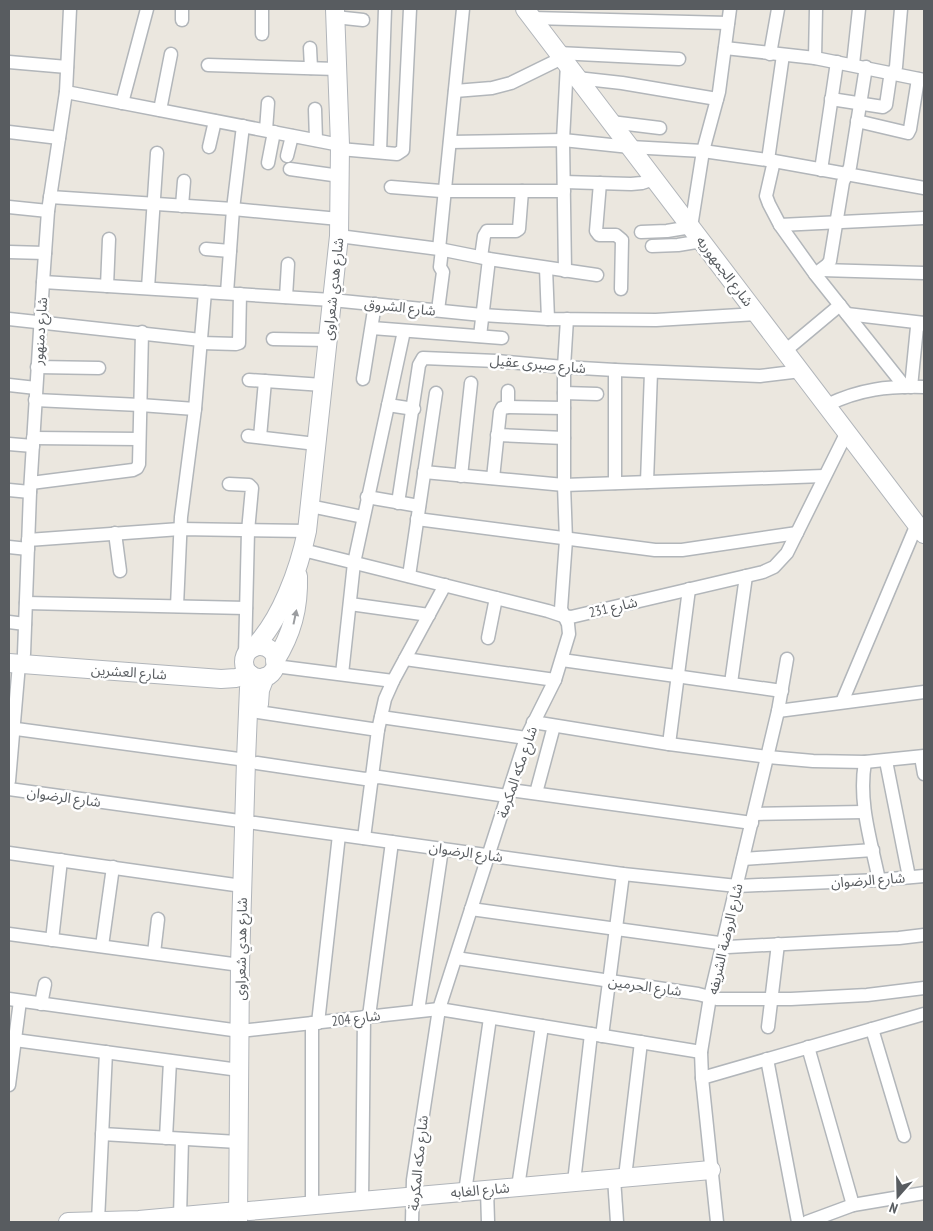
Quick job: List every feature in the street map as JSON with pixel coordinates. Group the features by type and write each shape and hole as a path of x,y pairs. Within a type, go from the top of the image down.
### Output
{"street":[{"name":"شارع دمنهور","path":"9,781 15,658 25,624 37,367 48,211 66,92 70,9"},
{"path":"122,103 147,9"},
{"path":"261,34 262,9"},
{"path":"380,152 386,9"},
{"path":"66,92 316,140 340,147 397,154 402,152 404,147 410,9"},
{"path":"438,310 444,272 440,266 440,249 463,9"},
{"path":"641,232 667,231 691,227 703,151 717,99 726,48 730,9"},
{"path":"778,9 771,160 766,196 768,204 780,225 818,272 844,310 908,387"},
{"path":"815,58 816,9"},
{"path":"853,64 859,9"},
{"path":"831,99 883,107 886,105 890,78 896,67 901,9"},
{"path":"335,13 363,20"},
{"name":"شارع هدي شعراوى","path":"244,1217 244,1031 251,761 249,688 257,665 262,638 271,626 297,568 307,531 339,228 340,147 335,13"},
{"path":"529,14 574,14 728,23"},
{"name":"شارع الجمهوريه","path":"529,14 921,529"},
{"path":"310,48 311,68"},
{"path":"726,48 853,64 921,79 908,132 857,121"},
{"path":"160,110 171,54"},
{"path":"456,91 492,88 566,63 679,59"},
{"path":"9,62 67,67"},
{"path":"821,170 837,62"},
{"path":"566,63 622,83 717,99"},
{"path":"565,271 563,140 566,63"},
{"path":"208,65 337,69"},
{"path":"818,272 830,261 843,182 850,167 866,67"},
{"path":"268,103 270,131 268,163"},
{"path":"316,109 316,140"},
{"path":"209,147 215,121"},
{"path":"611,122 660,128"},
{"path":"227,293 232,209 243,126"},
{"path":"9,132 59,138"},
{"path":"287,156 292,136"},
{"path":"450,142 563,140 630,147 703,151 771,160 924,188"},
{"path":"148,288 157,153"},
{"path":"290,169 340,176"},
{"path":"391,187 445,192 522,191 600,183 631,184 654,179"},
{"path":"182,206 184,181"},
{"path":"600,183 596,231 599,235 616,235 622,240 621,289"},
{"path":"480,336 485,232 489,230 516,231 519,229 522,191"},
{"path":"50,197 232,209 339,228 485,258 597,275"},
{"path":"9,207 48,211"},
{"path":"780,225 924,218"},
{"path":"107,286 109,238"},
{"path":"652,246 678,245 702,241"},
{"path":"206,249 230,251"},
{"path":"9,252 45,253"},
{"path":"286,297 288,264"},
{"path":"546,268 548,319"},
{"path":"818,272 924,273"},
{"name":"شارع الشروق","path":"43,282 332,300 482,315 548,319 656,320 757,314"},
{"path":"177,606 180,529 195,409 206,292"},
{"path":"9,319 142,332 236,344 238,343 240,294"},
{"path":"363,379 375,304"},
{"path":"785,351 844,310 924,323"},
{"name":"شارع مكه المكرمة","path":"412,1222 412,1196 434,1035 440,1009 526,738 555,680 569,634 562,606 566,540 564,367 567,319"},
{"path":"908,387 917,327 924,323"},
{"path":"372,328 502,338"},
{"path":"342,674 354,563 404,331"},
{"path":"9,490 31,488 135,469 139,464 142,332"},
{"path":"273,339 328,340"},
{"name":"شارع صبرى عقيل","path":"398,503 414,409 419,365 424,358 497,360 564,367 760,376 801,371"},
{"path":"37,367 99,368"},
{"path":"614,483 615,370"},
{"path":"647,482 651,372"},
{"path":"249,380 323,385"},
{"path":"266,381 254,437 316,444"},
{"path":"461,476 471,383"},
{"path":"9,385 36,394 195,409"},
{"path":"827,405 861,392 892,387 924,387"},
{"path":"508,391 508,407"},
{"path":"409,576 436,393"},
{"path":"564,393 598,394"},
{"path":"388,405 414,409"},
{"path":"493,478 497,435 502,408 564,408"},
{"name":"شارع 231","path":"303,550 571,617 769,570 779,563 787,553 847,432"},
{"path":"497,435 564,438"},
{"path":"9,444 139,439"},
{"path":"424,472 564,484 824,476"},
{"path":"229,484 250,485 252,487 248,531 246,608 257,665 392,681"},
{"path":"367,497 398,503 418,513 566,540 617,547 668,551 797,533"},
{"path":"310,506 363,517"},
{"path":"9,547 114,533 180,529 307,531"},
{"path":"842,702 921,529"},
{"path":"114,533 120,571"},
{"name":"شارع هدي شعراوى","path":"257,665 292,628 297,608 297,568"},
{"path":"730,683 746,576"},
{"path":"364,838 378,730 392,681 445,585"},
{"path":"669,744 689,589"},
{"path":"488,638 496,598"},
{"path":"26,603 246,608"},
{"path":"350,604 429,615"},
{"path":"9,622 25,624"},
{"name":"شارع العشرين","path":"15,658 226,670 257,665"},
{"path":"405,659 555,680"},
{"name":"شارع الروضة الشريفه","path":"716,1222 701,1052 710,997 768,757 787,659"},
{"path":"562,660 782,691"},
{"name":"شارع هدي شعراوى","path":"251,761 260,690 257,665"},
{"path":"778,711 924,692"},
{"path":"258,712 378,730"},
{"path":"381,717 526,738"},
{"path":"534,722 669,744 813,761 865,762 923,756 924,774"},
{"path":"536,793 554,726"},
{"path":"11,728 251,761 362,779 379,777 508,793 536,793 753,818 864,812"},
{"path":"886,760 909,877"},
{"path":"865,762 862,792 864,812 879,880"},
{"name":"شارع الرضوان","path":"9,789 623,874 737,886 879,880 924,876"},
{"name":"شارع هدي شعراوى","path":"244,1217 238,1142 239,1070 244,1031 240,965 242,886 250,822"},
{"path":"312,1205 315,1023 339,834"},
{"path":"362,1201 367,1017 392,842"},
{"path":"418,1010 442,849"},
{"path":"744,859 873,850"},
{"path":"9,853 242,886"},
{"path":"52,940 60,860"},
{"path":"102,946 113,868"},
{"path":"574,1182 596,1035 609,981 623,874"},
{"path":"471,909 718,943 730,947 924,935"},
{"path":"154,953 158,919"},
{"path":"9,934 240,965"},
{"path":"768,1028 778,944"},
{"name":"شارع الحرمين","path":"456,958 698,994 717,999 867,995 924,988"},
{"path":"41,1004 45,984"},
{"path":"9,1085 15,1040 14,1000"},
{"name":"شارع 204","path":"14,1000 244,1031 440,1009 701,1052"},
{"path":"702,1078 924,1014"},
{"path":"465,1192 490,1018"},
{"path":"518,1187 542,1026"},
{"path":"872,1029 904,1136"},
{"path":"15,1040 239,1070"},
{"path":"617,1222 620,1178 641,1042"},
{"path":"808,1047 853,1205"},
{"path":"98,1221 106,1052"},
{"path":"767,1059 798,1222"},
{"path":"166,1138 170,1061"},
{"path":"102,1134 238,1142"},
{"path":"180,1217 182,1139"},
{"name":"شارع الغابه","path":"68,1222 180,1217 244,1217 312,1205 711,1170"},
{"path":"487,1190 488,1222"},
{"path":"807,1222 853,1205 924,1193"}]}
